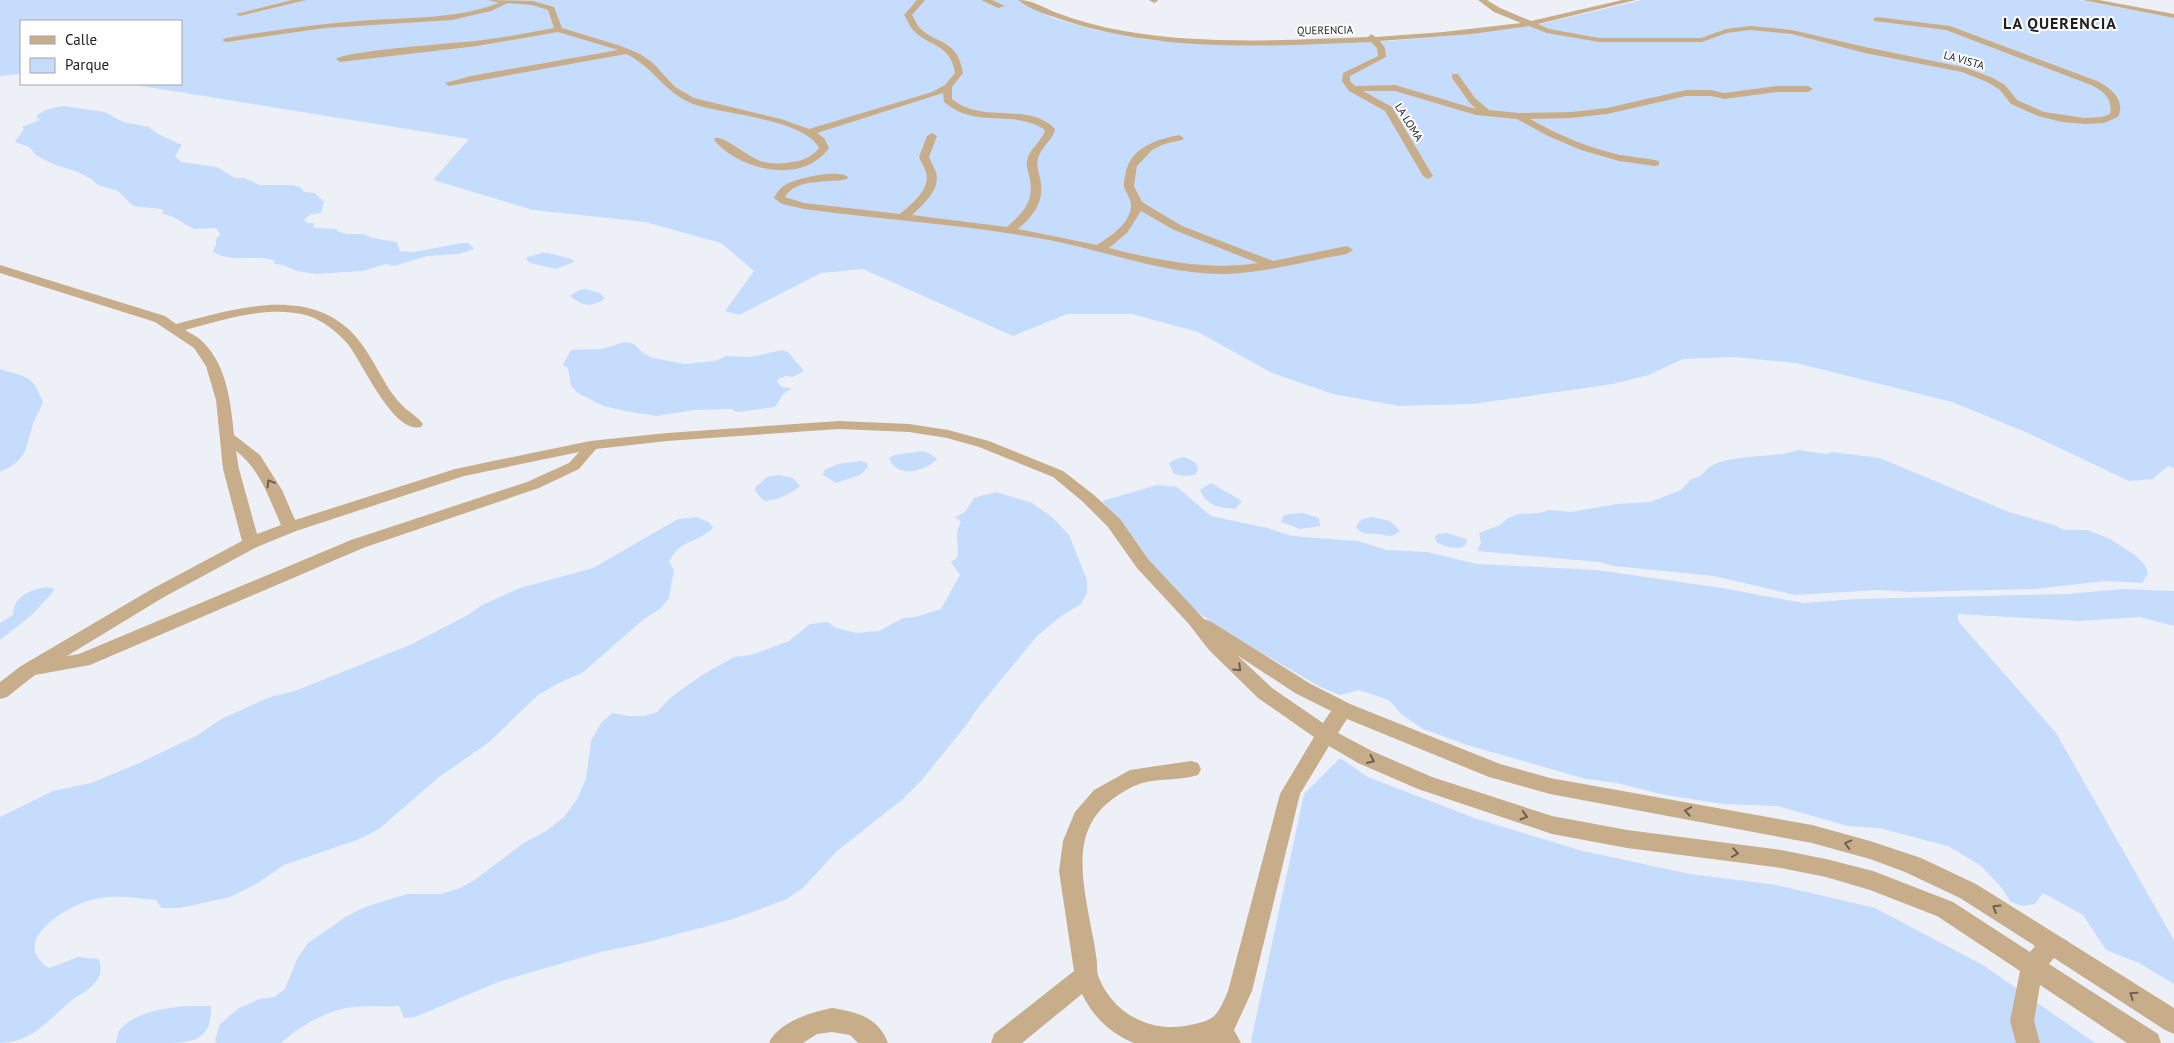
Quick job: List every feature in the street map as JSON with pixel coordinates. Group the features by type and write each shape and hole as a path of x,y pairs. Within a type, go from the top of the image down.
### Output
{"street":[{"path":"240,14 302,0"},
{"path":"492,0 534,3 551,9 558,29"},
{"path":"808,132 920,100 948,87 959,73 958,61 949,49 916,28 908,15 921,0"},
{"path":"985,0 1001,6"},
{"name":"QUERENCIA","path":"1022,0 1043,11 1096,28 1149,38 1238,43 1468,32 1632,0"},
{"name":"QUERENCIA","path":"1034,0 1092,24 1150,35 1236,40 1372,38 1525,22 1613,0"},
{"path":"1482,0 1496,10 1525,22"},
{"path":"2086,0 2174,15"},
{"path":"2104,0 2120,5"},
{"path":"226,40 340,24 459,16 483,12 506,2"},
{"name":"LA VISTA","path":"1525,22 1547,31 1573,37 1630,41 1702,40 1726,31 1750,28 1792,32 1865,50 1964,70 1990,80 2002,87 2014,102 2041,114 2062,119 2085,121 2104,120 2115,115 2117,108 2111,94 2108,90 2094,83 1965,33 1920,24 1877,19"},
{"path":"340,59 384,52 495,42 558,29 582,39 636,54 650,64 668,85 682,97 698,103 776,120 808,132 824,144 823,151 811,160 788,166 770,166 758,163 734,151 719,140"},
{"path":"1372,38 1381,48 1382,57 1346,75 1346,81 1352,89 1395,88 1456,107 1487,114 1519,116 1571,115 1607,111 1686,93 1711,93 1724,96 1777,89 1808,90"},
{"path":"449,82 487,74 596,58 626,51"},
{"path":"1455,76 1472,100 1487,114"},
{"path":"948,87 947,100 957,108 978,114 1028,118 1038,121 1050,129 1050,134 1034,152 1031,164 1039,193 1035,205 1010,230"},
{"name":"LA LOMA","path":"1352,89 1389,109 1428,176"},
{"path":"1519,116 1535,126 1587,149 1630,161 1655,163"},
{"path":"902,218 927,193 931,172 924,157 932,136"},
{"path":"1098,249 1110,242 1130,225 1135,215 1137,204 1129,186 1132,165 1148,148 1161,142 1179,138"},
{"path":"843,177 802,182 788,186 781,192 779,198 786,202 804,206 1010,230 1176,267 1224,270 1348,250"},
{"path":"1137,204 1178,228 1270,264"},
{"path":"0,269 160,319 199,345 213,366 223,400 231,469 251,543"},
{"path":"175,328 244,311 271,308 294,309 313,313 337,324 351,340 396,407 416,424"},
{"path":"0,692 28,671 158,593 251,543 290,527 403,488 460,472 526,457 620,441 839,425 909,428 957,436 1023,458 1058,474 1088,498 1114,524 1143,564 1194,619 1215,645 1265,693 1325,735 1365,757 1425,783 1552,825 1627,839 1781,859 1826,868 1873,881 1945,909 2149,1043"},
{"path":"227,436 255,458 274,490 290,527"},
{"path":"28,671 83,660 357,544 533,485 574,466 587,452 590,445"},
{"path":"1194,619 1302,688 1343,709 1462,758 1518,778 1623,800 1771,825 1870,850 1913,865 1968,891 2174,1022"},
{"path":"1191,769 1137,776 1102,796 1082,818 1074,841 1070,870 1086,976 1093,994 1119,1024 1143,1035 1173,1041 1224,1036 1240,991 1290,794 1325,735 1343,709"},
{"path":"2028,1043 2022,1021 2027,986 2033,966 2052,943"},
{"path":"1003,1043 1086,976"},
{"path":"781,1043 813,1023 832,1020 856,1024 876,1043"}],"green space":[{"name":"LA QUERENCIA","path":"0,0 1018,0 1053,18 1095,30 1151,40 1244,45 1388,41 1468,34 1540,24 1642,0 2079,0 2174,18 2174,468 2168,466 2153,479 2129,481 2028,433 1952,402 1796,363 1732,357 1683,359 1649,375 1613,384 1473,404 1399,406 1333,394 1272,373 1198,332 1132,314 1067,314 1013,336 863,269 821,273 739,315 725,311 754,271 721,243 645,222 533,210 433,180 469,139 135,85 182,85 182,20 20,20 20,74 0,76"},
{"path":"63,106 105,112 123,122 149,127 158,134 182,145 175,156 181,162 217,167 235,178 244,178 260,185 292,185 300,187 304,192 315,193 324,202 321,213 311,214 304,220 307,223 314,223 313,226 316,228 336,229 347,234 364,234 372,238 397,242 400,251 414,252 462,243 469,243 474,249 459,254 427,256 394,266 386,264 363,271 316,274 274,264 275,261 267,259 221,256 213,252 216,239 220,234 216,228 194,229 173,217 161,213 164,211 161,209 133,206 118,191 98,185 90,178 78,172 53,164 37,156 29,147 15,142 24,129 22,127 40,120 36,117 38,114 48,109"},
{"path":"542,253 572,259 574,262 556,269 530,263 527,260 527,257"},
{"path":"585,289 600,293 605,299 595,304 586,305 570,296 579,290"},
{"path":"625,342 634,344 643,353 653,358 685,364 715,361 726,356 750,357 783,350 788,352 804,371 793,377 786,376 778,379 777,382 782,387 792,388 784,393 775,407 737,412 731,409 694,410 657,416 631,412 603,406 578,393 571,386 568,368 563,365 571,350 601,349"},
{"path":"0,369 28,378 35,386 43,402 33,424 26,449 20,459 9,468 0,472"},
{"path":"1798,450 1880,458 2009,512 2054,525 2064,530 2088,530 2110,539 2135,555 2145,565 2148,573 2142,583 2105,581 2035,589 1911,592 1877,590 1795,595 1714,576 1614,566 1599,562 1477,551 1481,543 1479,533 1500,525 1508,518 1518,514 1539,513 1549,510 1570,512 1617,504 1650,502 1681,490 1691,479 1699,477 1709,467 1722,461 1788,453"},
{"path":"922,451 929,453 937,459 932,464 918,470 904,471 898,469 889,458 894,455"},
{"path":"1185,457 1196,463 1198,470 1195,475 1184,476 1174,474 1169,463 1178,458"},
{"path":"861,461 867,463 868,467 860,475 836,483 823,475 824,470 838,464"},
{"path":"779,475 793,478 800,486 783,497 764,501 755,491 756,487 767,477"},
{"path":"1211,483 1242,501 1235,509 1219,507 1210,503 1200,490"},
{"path":"1157,485 1177,487 1211,516 1267,528 1292,536 1358,541 1387,550 1427,552 1477,564 1597,570 1722,588 1803,603 1857,599 2068,594 2122,589 2174,591 2174,626 2140,617 2079,621 1958,614 1958,621 2056,733 2174,940 2174,984 2139,963 2106,950 2083,915 2043,893 2035,904 2022,906 2011,902 2001,887 1981,866 1948,846 1879,828 1848,826 1777,806 1723,804 1665,795 1617,783 1586,779 1467,745 1423,729 1401,714 1389,700 1359,690 1340,695 1320,687 1224,631 1188,605 1165,583 1135,540 1102,501"},
{"path":"996,492 1032,503 1052,517 1069,535 1087,580 1087,593 1081,604 1060,617 1037,636 921,781 903,799 837,851 803,888 785,900 730,920 644,943 601,952 501,981 415,1017 404,1018 399,1006 348,1008 317,1018 294,1032 281,1043 217,1043 215,1041 220,1024 239,1008 260,999 274,997 285,989 297,959 308,943 347,916 365,907 407,894 441,894 460,888 476,879 522,844 546,831 564,817 577,799 586,779 591,741 601,723 612,713 644,716 657,712 670,698 702,675 734,657 751,655 789,641 810,624 828,622 834,627 856,633 879,631 903,618 915,617 941,609 960,575 951,562 957,558 957,531 961,522 955,517 965,512 974,498"},
{"path":"1303,513 1319,518 1320,526 1300,529 1281,522 1283,516"},
{"path":"697,517 710,523 713,528 701,537 684,545 674,554 669,562 674,570 669,598 660,609 644,619 582,673 538,695 488,743 439,777 379,829 357,840 284,865 258,883 230,897 180,908 162,908 156,900 107,897 80,904 55,918 37,937 35,947 38,958 49,968 78,957 99,959 101,968 98,979 91,987 72,1000 39,1029 22,1039 0,1043 0,817 53,791 91,783 137,764 196,736 223,718 270,697 295,691 412,644 468,615 482,605 520,588 593,568 678,519"},
{"path":"1372,517 1390,521 1400,531 1389,536 1363,533 1356,527 1360,521"},
{"path":"1447,533 1467,539 1465,546 1458,548 1450,547 1436,542 1435,537 1438,534"},
{"path":"47,587 54,589 52,593 33,614 0,640 0,623 13,615 16,603 20,598 29,592"},
{"path":"1340,758 1368,777 1477,819 1583,851 1690,874 1777,885 1875,908 1983,965 2095,1043 1252,1043 1304,794"},
{"path":"188,1006 211,1006 208,1027 197,1038 190,1041 171,1043 116,1043 119,1031 141,1015"}],"district":[{"name":"LA QUERENCIA","path":"2060,23"}]}
